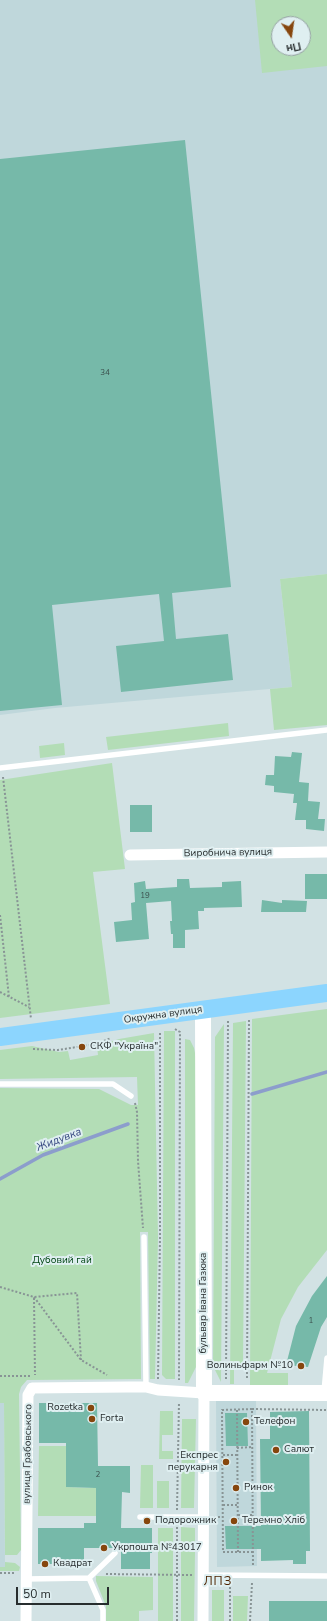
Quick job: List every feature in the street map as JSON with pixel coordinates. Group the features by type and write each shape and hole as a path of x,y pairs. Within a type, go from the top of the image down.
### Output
{"main road":[{"name":"Окружна вулиця","path":"0,1038 327,993"}],"street":[{"name":"Виробнича вулиця","path":"130,855 327,852"},
{"name":"бульвар Івана Газюка","path":"203,1009 203,1621"},
{"name":"вулиця Грабовського","path":"26,1621 28,1395 32,1388 146,1387 158,1390 204,1394"},
{"path":"204,1394 325,1393"}],"lane":[{"path":"1,768 327,730"},
{"path":"0,1084 113,1084 131,1096"},
{"path":"144,1237 146,1387"},
{"path":"325,1393 327,1358"},
{"path":"140,1517 203,1517"},
{"path":"26,1576 91,1576 115,1553"},
{"path":"203,1575 327,1576"},
{"path":"91,1576 103,1610 103,1621"}],"path":[{"path":"1,768 33,1049 66,1048 96,1044 118,1036"},
{"path":"0,915 9,997"},
{"path":"0,943 3,940"},
{"path":"0,992 29,1007"},
{"path":"247,1378 249,1018"},
{"path":"226,1394 228,1022"},
{"path":"158,1390 160,1030 164,1029"},
{"path":"169,1029 180,1032 177,1621"},
{"path":"131,1096 135,1102 137,1112 138,1161 144,1237"},
{"path":"0,1287 34,1297 77,1294 81,1360"},
{"path":"34,1297 81,1360 108,1375"},
{"path":"0,1376 35,1375 34,1297"},
{"path":"252,1410 252,1552 223,1552 222,1410 237,1410 252,1410 327,1410"},
{"path":"237,1410 238,1552"},
{"path":"237,1448 252,1448"},
{"path":"223,1455 237,1455"},
{"path":"223,1505 238,1505"},
{"path":"238,1515 252,1515"},
{"path":"0,1573 26,1576"},
{"path":"91,1576 203,1575"},
{"path":"230,1575 230,1621"},
{"path":"250,1594 250,1621"}],"shaded area":[{"path":"0,0 327,0 327,574 280,579 292,687 55,708 0,715"},
{"name":"Ринок","path":"256,1399 257,1566 217,1567 216,1400"},
{"path":"0,1403 4,1403 5,1567 0,1567"}],"green space":[{"path":"255,0 327,0 327,66 262,73"},
{"path":"327,574 327,725 274,730 270,689 292,687 280,579"},
{"path":"228,723 229,736 108,750 106,737"},
{"path":"64,743 65,755 40,758 39,746"},
{"path":"112,763 125,869 93,872 110,1004 0,1018 0,780"},
{"path":"327,1009 327,1250 298,1287 281,1319 267,1373 288,1373 288,1385 250,1385 252,1019"},
{"path":"246,1021 243,1365 234,1365 234,1384 230,1384 233,1023"},
{"path":"224,1024 221,1382 213,1366 215,1037"},
{"path":"164,1031 175,1031 175,1379 166,1379 162,1375"},
{"name":"Дубовий гай","path":"154,1033 158,1237 155,1379 150,1379 148,1232 140,1232 141,1379 27,1380 21,1387 19,1394 21,1550 17,1555 5,1555 4,1403 0,1403 0,1088 99,1089 131,1105 138,1105 137,1077 0,1079 0,1050 32,1046 59,1052 68,1051 70,1060 98,1055 97,1046 119,1039"},
{"path":"185,1039 190,1040 194,1048 196,1058 196,1367 188,1383 185,1383"},
{"path":"160,1411 173,1411 173,1435 162,1435 162,1451 173,1451 173,1459 159,1459"},
{"path":"182,1419 196,1419 194,1508 181,1508"},
{"path":"39,1446 69,1446 66,1461 66,1487 93,1488 96,1482 96,1516 38,1516"},
{"path":"141,1465 153,1465 153,1508 140,1508"},
{"path":"157,1481 169,1481 169,1508 157,1508"},
{"path":"181,1527 195,1528 195,1542 189,1542 189,1552 195,1552 194,1621 181,1621"},
{"path":"158,1528 173,1528 173,1621 158,1621"},
{"path":"5,1562 15,1563 20,1567 19,1571 0,1571 0,1567 5,1567"},
{"path":"96,1576 153,1577 153,1610 139,1611 139,1621 106,1621 106,1606 96,1581"},
{"path":"212,1590 224,1590 224,1621 212,1621"},
{"path":"233,1596 248,1596 247,1621 233,1621"}],"building":[{"path":"185,140 231,587 172,593 176,639 228,634 233,680 121,692 116,646 164,641 159,594 52,605 62,705 0,711 0,159"},
{"path":"292,752 302,753 299,782 309,783 308,801 320,802 318,819 325,819 324,831 306,829 306,820 295,820 297,803 293,803 294,794 274,792 274,786 265,785 266,775 274,775 275,756 291,757"},
{"path":"130,805 152,805 152,832 130,832"},
{"path":"305,874 327,874 327,899 305,899"},
{"path":"177,879 189,879 190,888 222,887 222,882 241,881 242,907 204,908 204,911 198,911 199,929 185,930 185,948 173,948 173,934 171,934 170,921 172,921 171,901 146,903 149,939 116,942 114,922 132,920 131,903 135,902 134,883 145,881 146,889 177,887"},
{"path":"262,900 282,903 282,900 307,901 306,912 261,912"},
{"path":"327,1276 327,1317 321,1327 308,1367 286,1365 296,1326 312,1296"},
{"path":"39,1403 97,1403 98,1466 130,1466 130,1493 122,1492 121,1528 152,1528 152,1553 150,1553 150,1569 121,1569 121,1548 84,1548 84,1564 38,1564 38,1528 84,1528 84,1523 96,1523 96,1488 66,1487 66,1443 39,1443"},
{"path":"309,1411 310,1551 306,1551 306,1564 293,1564 293,1560 261,1561 261,1549 226,1549 225,1526 261,1526 260,1439 270,1439 270,1412"},
{"path":"225,1413 247,1413 248,1446 226,1446"},
{"path":"269,1601 327,1601 327,1621 269,1621"}],"waterway":[{"name":"Жидувка","path":"252,1094 327,1072"},
{"name":"Жидувка","path":"0,1179 43,1155 128,1124"}],"place":[{"name":"СКФ \"Україна\"","path":"82,1047"},
{"name":"Волиньфарм №10","path":"301,1366"},
{"name":"Rozetka","path":"91,1408"},
{"name":"Forta","path":"92,1419"},
{"name":"Телефон","path":"246,1422"},
{"name":"Салют","path":"276,1450"},
{"name":"Експрес перукарня","path":"226,1462"},
{"name":"Ринок","path":"236,1488"},
{"name":"Подорожник","path":"147,1521"},
{"name":"Теремно Хліб","path":"234,1521"},
{"name":"Укрпошта №43017","path":"104,1548"},
{"name":"Квадрат","path":"45,1564"}],"district":[{"name":"ЛПЗ","path":"218,1582"}]}
